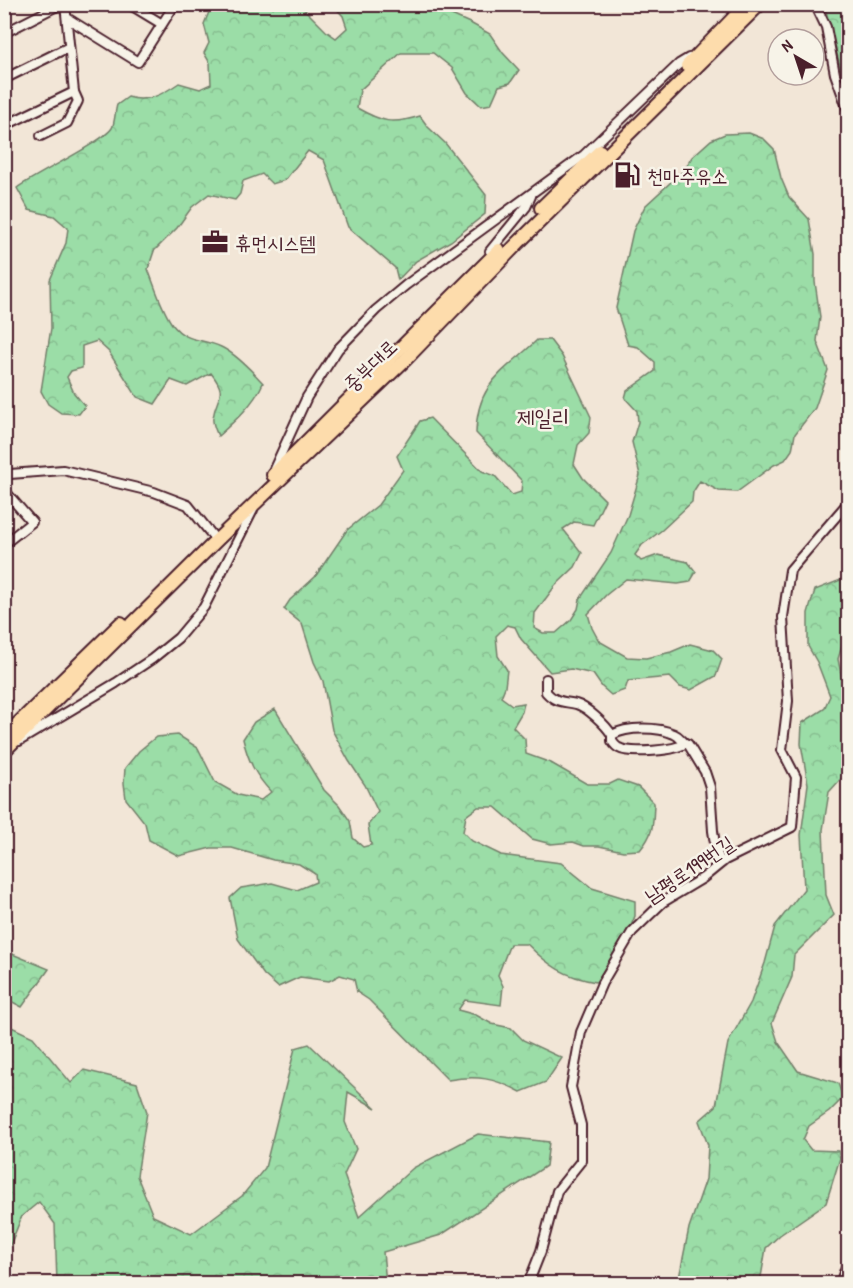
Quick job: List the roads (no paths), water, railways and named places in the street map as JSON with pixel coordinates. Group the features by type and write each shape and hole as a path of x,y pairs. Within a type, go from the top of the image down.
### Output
{"main road":[{"name":"중부대로","path":"6,744 271,476 747,4"},
{"name":"중부대로","path":"6,744 405,358 760,4"}],"street":[{"path":"4,33 61,4"},
{"path":"41,135 67,123 78,101 74,92 65,4"},
{"path":"129,4 162,24"},
{"path":"66,18 138,62 175,4"},
{"path":"815,4 826,27 835,74 849,111"},
{"path":"4,79 69,47"},
{"path":"271,476 307,397 338,350 376,310 406,285 584,155 679,64 704,47"},
{"path":"4,126 74,92"},
{"path":"471,279 480,263 503,238 526,207 531,195"},
{"path":"4,470 10,474 63,470 154,492 189,505 212,535"},
{"path":"4,490 32,522 4,544"},
{"name":"남평로199번길","path":"528,1284 541,1251 557,1191 581,1161 581,1125 572,1087 581,1032 602,983 632,932 663,902 703,878 721,863 792,827 796,777 782,750 788,701 783,617 790,570 849,499"},
{"path":"6,744 43,728 116,683 178,638 204,607 256,502"},
{"path":"546,680 546,692 551,698 567,704 579,705 603,723 617,747 632,750 668,750 685,743"},
{"path":"612,735 632,730 663,730 677,735 688,744 696,755 710,787 713,831 721,863"},
{"path":"841,1284 849,1261"},
{"path":"841,1284 849,1281"}],"place":[{"name":"천마주유소","path":"627,175"},
{"name":"휴먼시스템","path":"215,242"}],"district":[{"name":"제일리","path":"543,417"}]}
